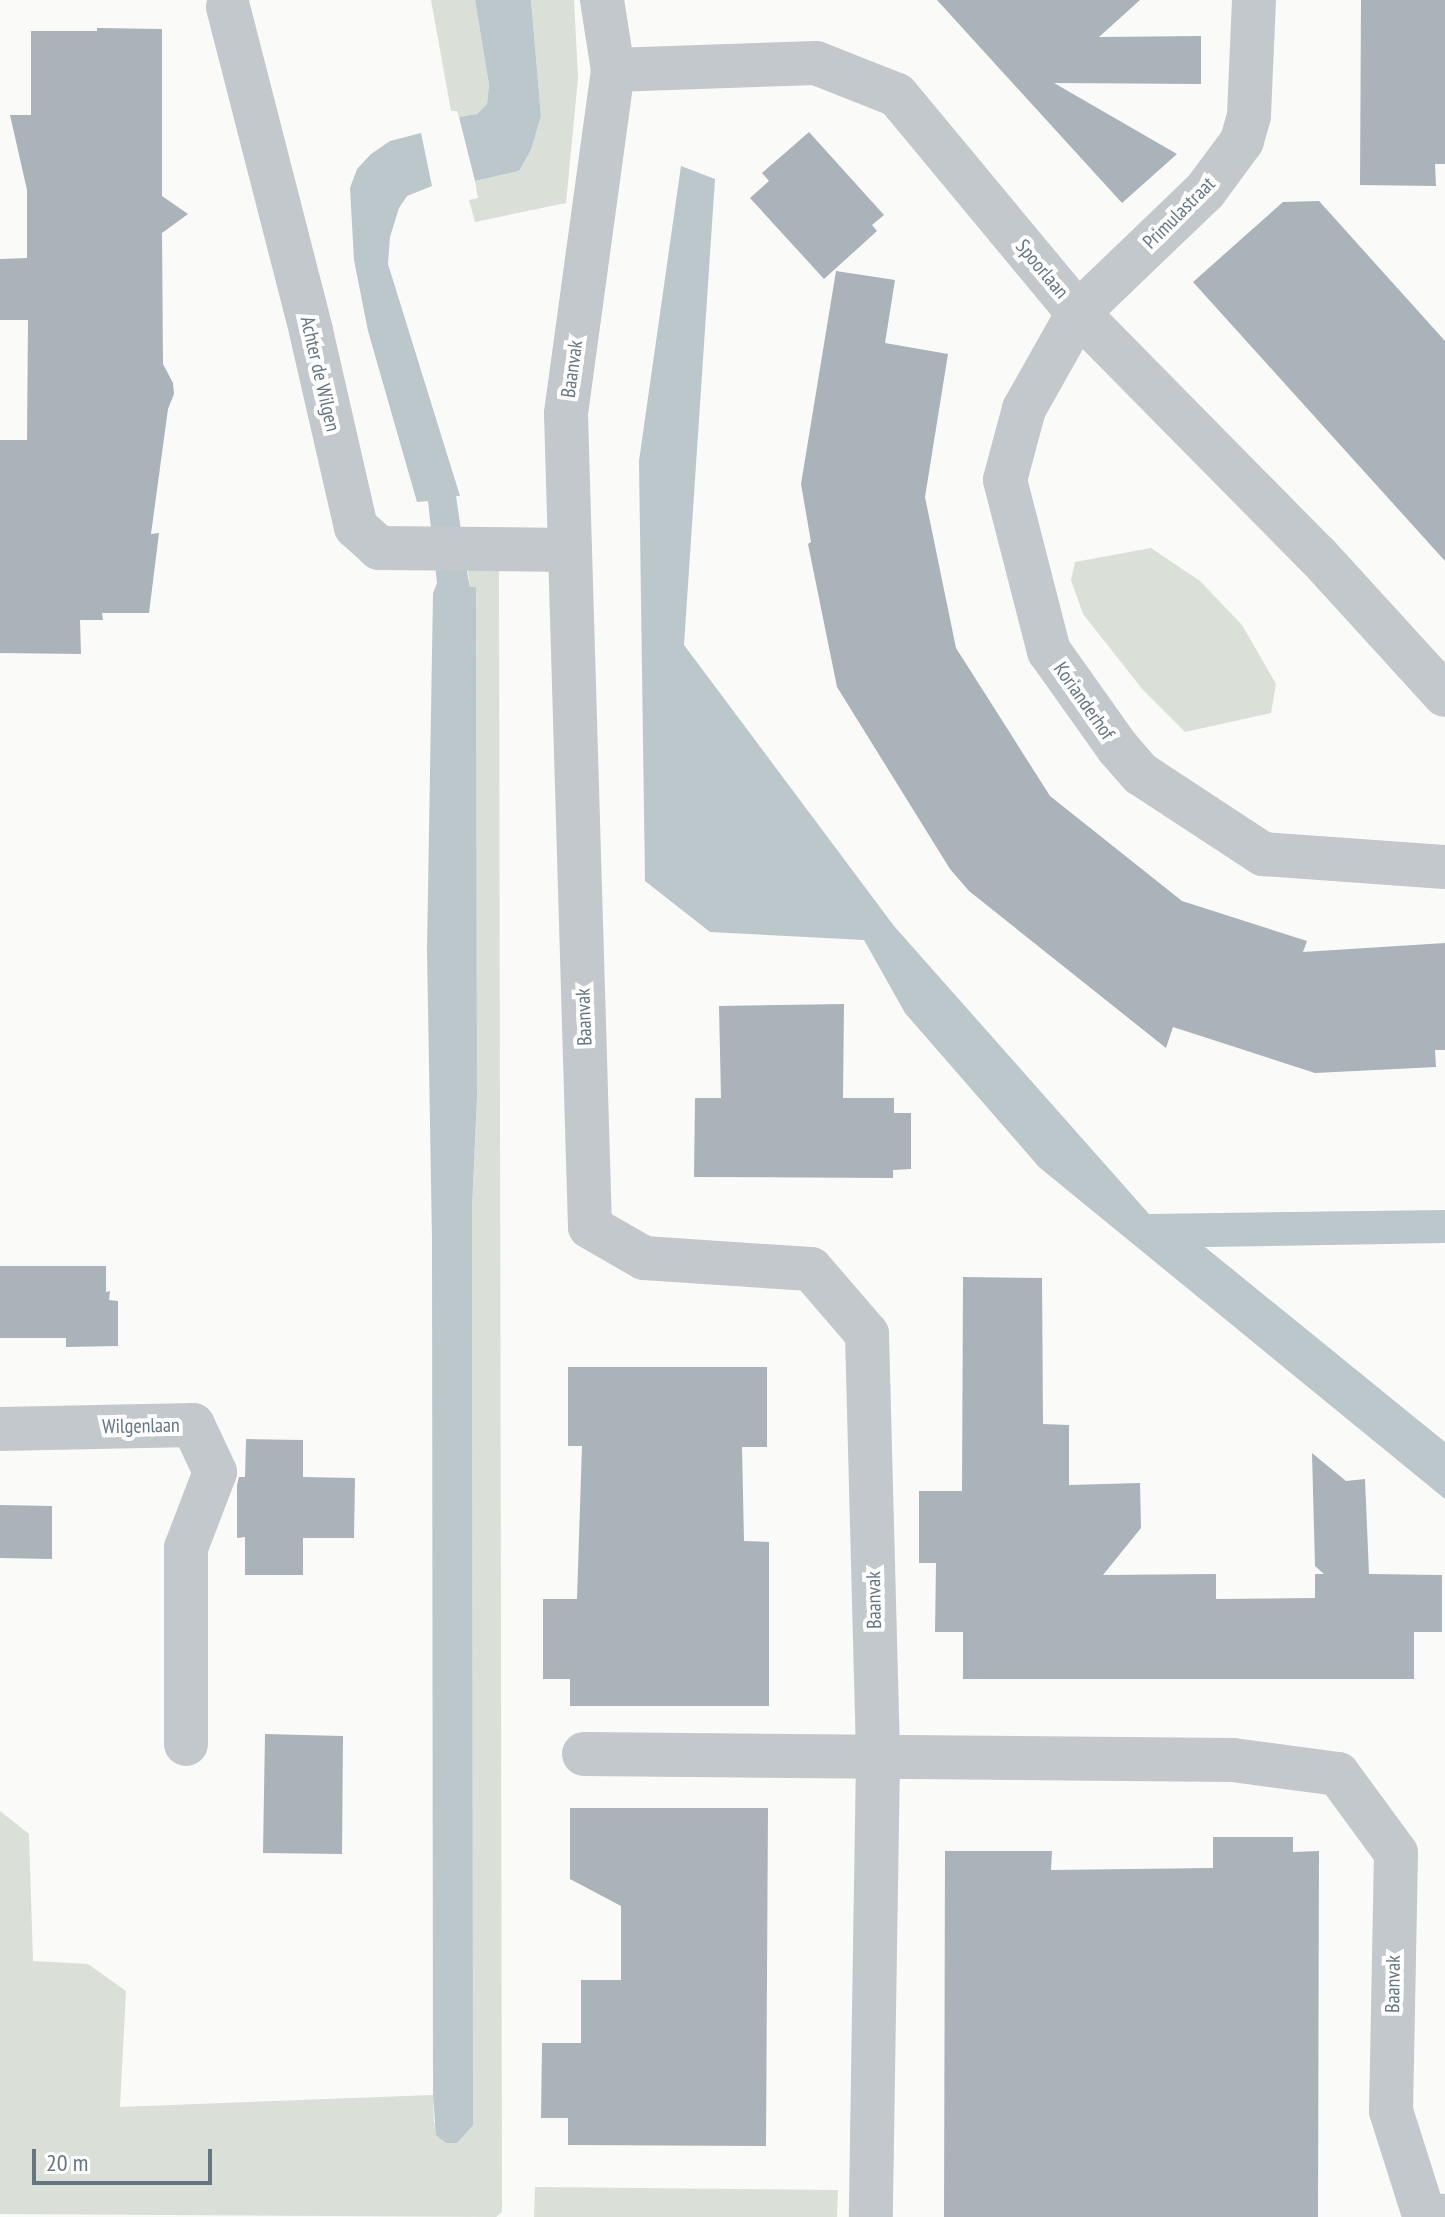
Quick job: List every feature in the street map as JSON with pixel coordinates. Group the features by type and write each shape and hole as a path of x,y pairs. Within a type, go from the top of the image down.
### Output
{"street":[{"path":"602,0 613,70"},
{"name":"Primulastraat","path":"1078,313 1205,191 1242,141 1249,116 1254,0"},
{"name":"Achter de Wilgen","path":"228,7 311,331 356,527 379,548 570,550"},
{"name":"Spoorlaan","path":"613,70 816,63 897,95 1078,313 1318,556 1445,695"},
{"name":"Baanvak","path":"613,70 566,414 590,1227 644,1258 811,1269 867,1334 878,1758 871,2217"},
{"name":"Korianderhof","path":"1078,313 1024,409 1005,480 1049,651 1118,748 1141,774 1263,854 1445,867"},
{"name":"Wilgenlaan","path":"0,1429 193,1425 215,1472 186,1548 186,1744"},
{"name":"Baanvak","path":"584,1754 1233,1760 1338,1774 1396,1853 1391,2111 1431,2216"}],"shaded area":[{"path":"431,0 475,0 489,85 487,105 477,114 459,117 457,111 451,111"},
{"path":"475,0 531,0 541,116 531,150 519,171 475,181 459,117 477,114 487,104 489,85"},
{"path":"531,0 574,0 578,78 566,203 475,222 469,200 478,198 475,181 519,171 531,150 541,116"},
{"path":"421,133 432,186 407,196 399,208 390,237 388,264 460,496 456,496 468,577 470,587 476,587 477,1098 472,1208 473,2125 457,2143 446,2143 436,2135 433,2095 432,1239 427,950 433,593 437,583 428,501 417,502 368,331 354,260 350,188 357,169 371,154 390,141"},
{"path":"681,166 715,179 684,645 894,926 1149,1214 1445,1210 1445,1243 1205,1247 1445,1442 1445,1499 1039,1167 905,1013 864,940 710,932 645,881 639,461"},
{"path":"1151,548 1200,581 1242,625 1276,684 1271,713 1185,732 1143,690 1083,614 1071,580 1075,562"},
{"path":"468,570 499,571 502,2212 496,2217 0,2214 0,1811 29,1834 33,1961 88,1964 126,1991 120,2107 433,2095 434,2123 473,2125 472,1208 477,1098 476,588 470,587"},
{"path":"535,2187 838,2190 837,2217 534,2217"}],"building":[{"path":"937,0 1140,0 1099,37 1201,36 1201,84 1054,83 1177,154 1122,203"},
{"path":"1361,0 1445,0 1445,164 1435,164 1436,186 1360,185"},
{"path":"97,28 162,29 162,196 188,214 162,233 163,364 173,383 174,394 168,409 151,534 159,533 149,613 102,613 103,620 80,620 81,654 0,653 0,440 27,440 28,320 0,320 0,259 27,258 27,190 10,115 31,115 31,31 97,31"},
{"path":"809,132 884,215 872,225 877,231 824,279 750,198 769,181 762,173"},
{"path":"1319,201 1445,341 1445,561 1193,282 1283,202"},
{"path":"836,271 895,280 885,343 948,354 925,497 956,648 1050,796 1182,901 1307,941 1303,952 1445,943 1445,1050 1435,1050 1436,1067 1315,1073 1173,1027 1166,1048 969,891 950,869 837,687 808,544 811,542 801,484"},
{"path":"844,1004 843,1098 894,1098 894,1113 911,1113 911,1169 893,1170 893,1178 694,1177 695,1098 721,1098 719,1006"},
{"path":"0,1266 106,1266 106,1292 110,1291 109,1300 118,1301 118,1346 66,1347 66,1338 0,1338"},
{"path":"963,1277 1042,1278 1043,1424 1069,1425 1069,1485 1140,1483 1141,1528 1103,1575 1216,1574 1216,1599 1315,1598 1315,1574 1324,1574 1315,1566 1312,1453 1346,1481 1365,1479 1369,1574 1442,1575 1442,1632 1414,1632 1414,1679 963,1679 963,1632 935,1632 936,1563 919,1563 919,1491 962,1491"},
{"path":"568,1367 767,1367 767,1447 742,1447 744,1541 769,1542 769,1706 570,1706 570,1679 543,1679 543,1599 577,1599 582,1446 568,1446"},
{"path":"246,1439 303,1440 303,1477 355,1478 354,1538 303,1538 303,1575 245,1575 245,1537 237,1538 237,1485 239,1477 245,1477"},
{"path":"0,1505 52,1506 52,1559 0,1558"},
{"path":"265,1734 343,1736 342,1854 263,1853"},
{"path":"570,1808 768,1808 766,2146 568,2145 568,2118 541,2118 542,2043 581,2043 581,1980 621,1980 621,1906 570,1879"},
{"path":"1213,1837 1293,1837 1293,1852 1319,1851 1318,2217 944,2217 945,1851 1052,1851 1051,1870 1213,1868"}]}
